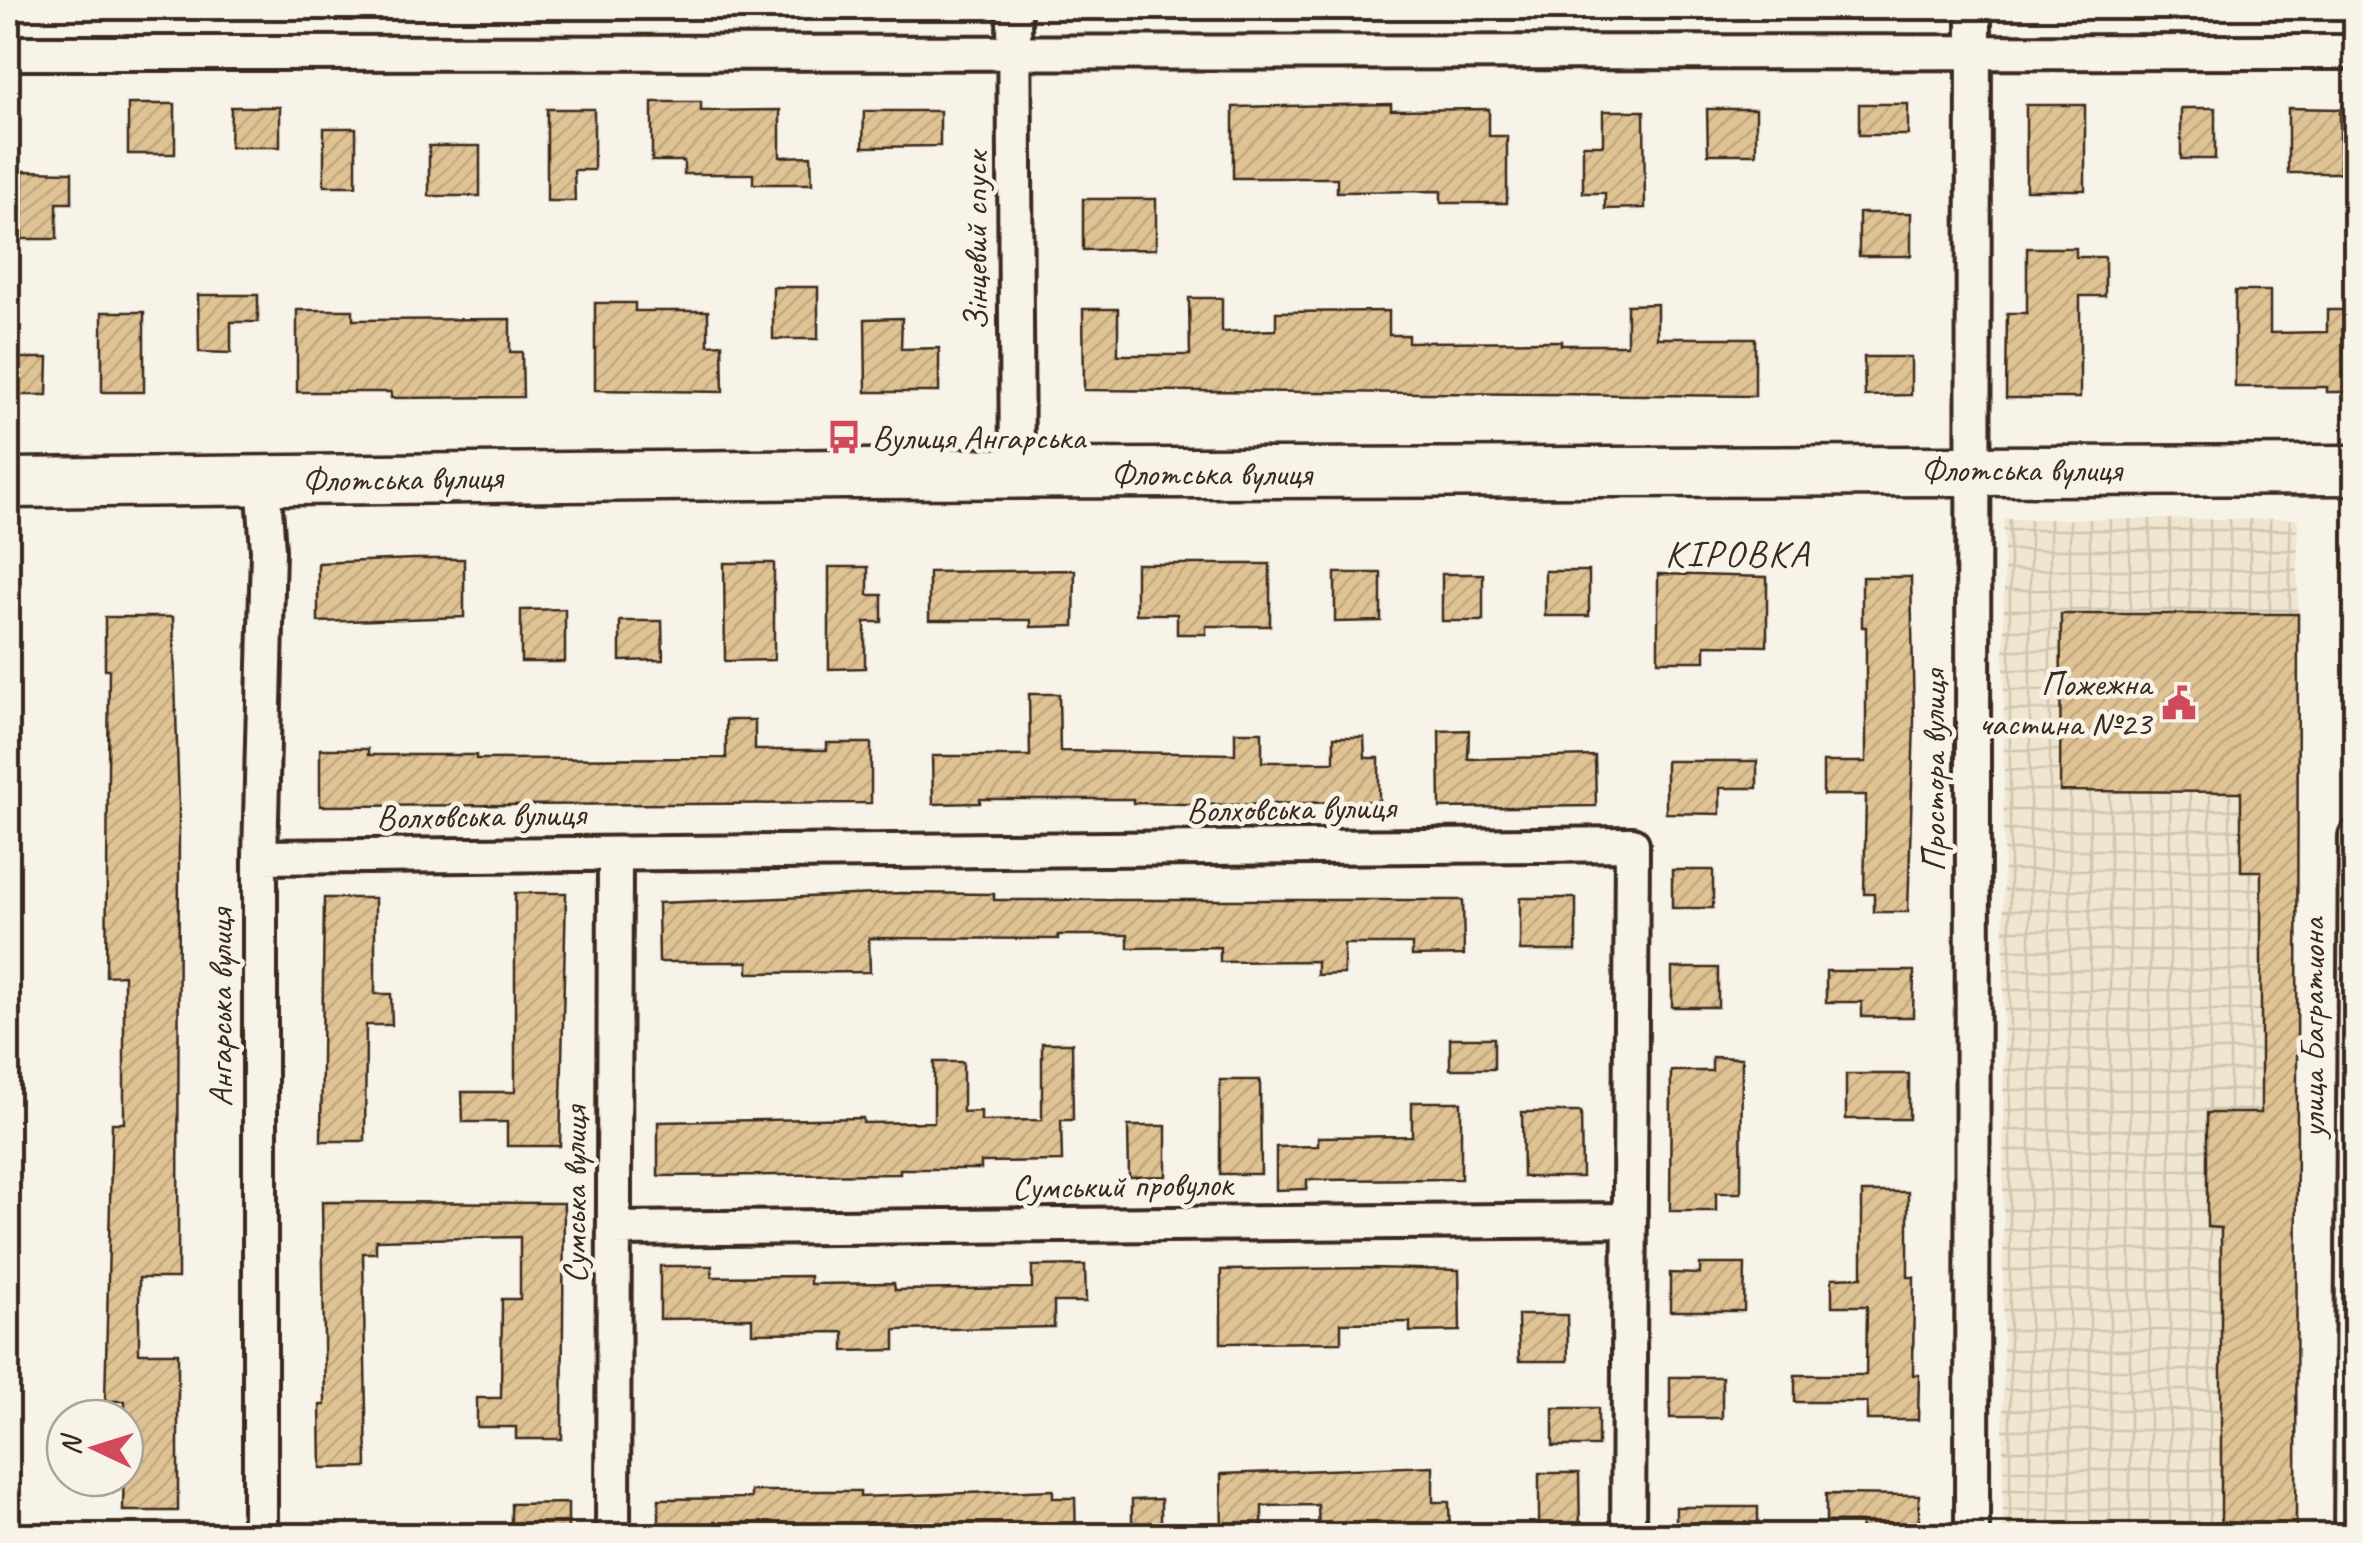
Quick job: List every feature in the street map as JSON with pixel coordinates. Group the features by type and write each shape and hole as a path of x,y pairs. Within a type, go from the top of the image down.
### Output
{"street":[{"name":"Зінцевий спуск","path":"1014,8 1017,474"},
{"name":"Простора вулиця","path":"1972,1536 1974,8"},
{"path":"8,53 2356,52"},
{"name":"Флотська вулиця","path":"8,483 1017,474 2356,470"},
{"name":"Ангарська вулиця","path":"260,1536 260,857 268,550 263,480"},
{"name":"улица Багратиона","path":"2351,1536 2354,836"},
{"name":"Волховська вулиця","path":"260,857 1632,844 1628,1536"},
{"name":"Сумська вулиця","path":"613,1536 616,854"},
{"name":"Сумський провулок","path":"614,1230 1630,1220"}],"shaded area":[{"path":"2004,519 2298,519 2296,1531 2003,1531"}],"building":[{"path":"652,102 701,102 701,111 780,110 780,157 811,156 812,184 753,184 753,174 684,174 684,161 652,161"},
{"path":"128,104 175,104 175,154 128,154"},
{"path":"1391,104 1391,110 1489,109 1489,136 1507,136 1507,203 1441,203 1441,191 1337,192 1337,178 1233,178 1233,107"},
{"path":"1859,104 1908,104 1908,135 1859,135"},
{"path":"2026,105 2085,105 2085,190 2026,190"},
{"path":"231,107 280,107 280,147 230,147"},
{"path":"2181,108 2215,108 2215,159 2181,159"},
{"path":"2288,108 2340,109 2340,173 2288,173"},
{"path":"547,109 594,109 594,170 574,170 575,201 547,201"},
{"path":"1707,109 1756,109 1756,154 1708,154"},
{"path":"864,111 940,111 940,146 863,147"},
{"path":"1603,111 1644,111 1645,208 1605,209 1605,193 1583,193 1583,145 1603,145"},
{"path":"324,128 356,128 356,186 324,186"},
{"path":"429,146 480,146 480,196 429,196"},
{"path":"23,171 72,172 72,203 57,203 57,239 22,239"},
{"path":"1083,199 1156,199 1156,249 1083,250"},
{"path":"1859,213 1911,213 1911,256 1859,256"},
{"path":"2027,248 2076,248 2076,257 2105,257 2105,296 2080,296 2080,398 2006,398 2007,313 2027,313"},
{"path":"773,287 818,287 818,339 773,339"},
{"path":"2235,291 2270,291 2270,333 2327,332 2327,310 2356,310 2356,392 2327,392 2327,387 2235,387"},
{"path":"198,295 258,295 258,322 231,322 231,353 199,352"},
{"path":"1189,298 1222,298 1222,332 1276,330 1276,312 1389,311 1389,335 1408,335 1408,342 1561,341 1561,345 1627,345 1627,305 1657,304 1657,338 1755,338 1755,396 1084,390 1083,309 1118,309 1118,355 1190,355"},
{"path":"595,303 635,303 635,311 708,311 708,345 722,344 723,392 595,390"},
{"path":"297,310 353,310 353,320 510,319 510,352 522,352 523,397 391,398 391,392 297,392"},
{"path":"102,312 144,312 144,392 102,392"},
{"path":"902,318 901,349 939,348 939,392 866,392 865,319"},
{"path":"1864,357 1911,357 1911,395 1865,396"},
{"path":"10,358 48,358 47,395 10,395"},
{"path":"464,559 464,617 318,622 318,563"},
{"path":"724,563 774,563 774,660 725,661"},
{"path":"1136,564 1270,564 1270,626 1206,626 1206,634 1177,634 1177,614 1136,614"},
{"path":"829,567 868,567 868,595 882,595 882,622 865,622 865,668 829,669"},
{"path":"1075,570 1074,626 1031,627 1031,620 929,620 929,572"},
{"path":"1545,571 1589,571 1589,616 1545,616"},
{"path":"1335,573 1381,573 1381,621 1335,622"},
{"path":"1442,574 1483,574 1483,621 1442,621"},
{"path":"1658,574 1767,577 1767,646 1705,645 1705,661 1658,661"},
{"path":"1862,577 1911,577 1914,721 1908,912 1874,912 1874,894 1864,894 1866,795 1823,795 1823,762 1866,762"},
{"path":"565,609 565,662 521,662 521,610"},
{"path":"2061,614 2298,614 2296,1531 2221,1531 2221,1228 2207,1227 2207,1113 2261,1113 2261,871 2241,871 2241,792 2060,791"},
{"path":"105,617 173,617 179,806 178,1278 139,1278 139,1353 178,1353 178,1511 123,1511 123,1498 145,1498 145,1398 105,1398 112,1123 124,1123 124,975 106,976 109,669 105,669"},
{"path":"620,621 662,621 663,660 620,661"},
{"path":"1029,694 1059,694 1060,751 1235,754 1235,732 1262,732 1262,762 1334,762 1334,737 1364,737 1365,758 1379,758 1379,801 1235,805 1133,803 1133,799 980,799 980,803 933,804 932,756 1030,756"},
{"path":"726,720 755,720 755,750 827,750 827,743 871,743 871,803 320,806 320,749 368,749 368,755 476,755 476,759 726,758"},
{"path":"1469,730 1468,759 1595,756 1596,806 1440,808 1439,731"},
{"path":"1666,761 1757,761 1757,788 1720,788 1720,814 1666,813"},
{"path":"1672,870 1713,870 1713,908 1672,908"},
{"path":"515,893 566,893 560,1146 507,1146 507,1122 463,1122 462,1092 515,1092"},
{"path":"901,893 994,894 994,900 1463,900 1464,955 1412,956 1412,944 1344,944 1344,974 1317,975 1317,961 1220,962 1220,947 1128,948 1128,935 1058,935 1058,939 869,938 870,972 748,973 748,962 659,962 658,903"},
{"path":"324,898 375,898 375,994 391,994 392,1025 366,1025 365,1141 321,1141"},
{"path":"1520,898 1576,898 1576,951 1520,951"},
{"path":"1672,968 1718,968 1718,1007 1672,1007"},
{"path":"1826,971 1914,971 1913,1017 1862,1017 1862,1002 1826,1002"},
{"path":"1450,1038 1494,1038 1494,1069 1450,1069"},
{"path":"1042,1043 1072,1043 1073,1120 1061,1120 1062,1161 981,1162 981,1169 900,1169 900,1174 658,1176 658,1122 863,1118 863,1123 934,1122 934,1062 963,1062 963,1112 981,1111 981,1121 1042,1120"},
{"path":"1712,1057 1742,1058 1741,1193 1716,1193 1716,1211 1670,1211 1671,1071 1712,1071"},
{"path":"1846,1074 1909,1074 1909,1119 1846,1119"},
{"path":"1220,1080 1260,1080 1261,1174 1220,1174"},
{"path":"1412,1102 1461,1102 1461,1179 1307,1180 1307,1189 1276,1190 1276,1147 1318,1146 1318,1137 1412,1136"},
{"path":"1522,1112 1581,1112 1582,1177 1523,1177"},
{"path":"1128,1126 1166,1126 1166,1176 1129,1177"},
{"path":"1862,1192 1908,1192 1908,1277 1914,1277 1913,1375 1919,1375 1918,1420 1867,1420 1867,1402 1795,1402 1795,1375 1866,1375 1867,1306 1832,1306 1832,1278 1862,1277"},
{"path":"322,1202 564,1203 562,1439 516,1439 516,1427 477,1427 477,1398 501,1398 502,1299 520,1299 520,1237 376,1240 376,1253 363,1253 367,1467 321,1468 320,1405 325,1405"},
{"path":"1700,1264 1745,1264 1744,1311 1670,1311 1670,1273 1700,1274"},
{"path":"1085,1265 1086,1302 1054,1302 1054,1327 895,1330 895,1350 844,1351 844,1332 752,1333 752,1318 660,1319 660,1266 712,1266 712,1277 810,1276 810,1284 894,1283 895,1290 1032,1288 1032,1266"},
{"path":"1221,1270 1459,1270 1460,1331 1410,1332 1410,1322 1341,1323 1341,1342 1221,1343"},
{"path":"1518,1315 1567,1315 1568,1361 1519,1361"},
{"path":"1670,1377 1722,1377 1722,1418 1670,1418"},
{"path":"1553,1408 1598,1408 1598,1446 1553,1446"},
{"path":"1433,1466 1433,1502 1449,1502 1450,1536 1319,1536 1318,1505 1262,1506 1262,1536 1222,1536 1221,1474"},
{"path":"1539,1473 1579,1473 1580,1536 1539,1536"},
{"path":"1053,1490 1053,1498 1075,1498 1076,1536 659,1536 659,1499 751,1498 751,1491 860,1491 860,1497"},
{"path":"1826,1494 1919,1495 1919,1536 1860,1536 1861,1522 1826,1522"},
{"path":"1161,1499 1161,1536 1132,1536 1132,1500"},
{"path":"568,1503 568,1536 511,1536 511,1504"},
{"path":"1676,1507 1758,1507 1758,1536 1676,1536"}],"place":[{"name":"Вулиця Ангарська","path":"844,437"},
{"name":"Пожежна частина №23","path":"2179,703"}],"district":[{"name":"КІРОВКА","path":"1738,553"}]}
